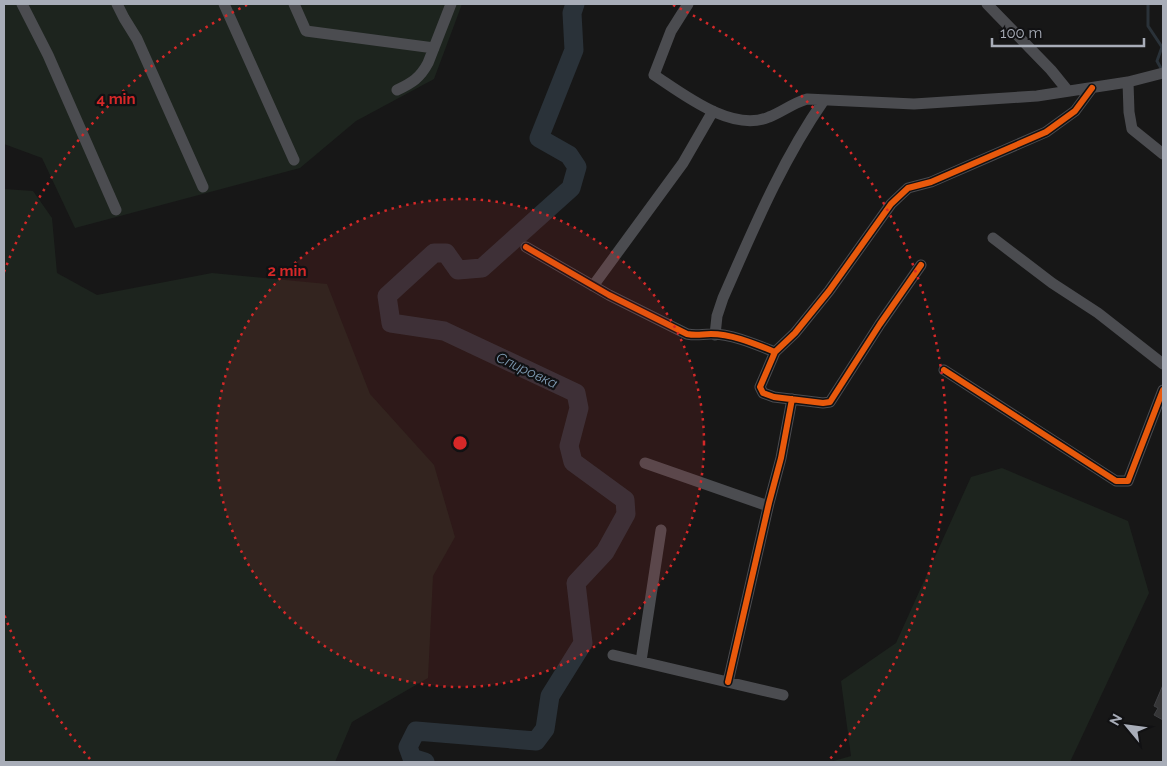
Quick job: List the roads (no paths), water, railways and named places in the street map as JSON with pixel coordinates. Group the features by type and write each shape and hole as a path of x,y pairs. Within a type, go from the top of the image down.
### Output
{"street":[{"path":"22,4 48,55 116,210"},
{"path":"117,4 137,39 203,186"},
{"path":"224,4 294,160"},
{"path":"294,4 306,31 434,48"},
{"path":"396,90 420,77 428,63 451,4"},
{"path":"688,4 671,31 654,75 713,111 740,120 754,121 768,118 794,103 807,99 914,104 1037,96 1128,82 1163,73"},
{"path":"987,4 1051,70 1068,92"},
{"path":"1128,82 1132,129 1163,154"},
{"path":"921,265 830,402 792,400 763,393 760,386 775,352 795,333 829,292 891,204 908,188 931,182 1046,132 1076,111 1092,88"},
{"path":"715,335 717,316 723,298 766,202 789,156 824,100"},
{"path":"593,286 683,164 713,111"},
{"path":"993,238 1052,283 1098,313 1163,364"},
{"path":"526,247 593,286 687,334 698,336 715,335 753,343 775,352"},
{"path":"944,370 1116,481 1128,481 1131,476 1163,390"},
{"path":"728,682 768,506 781,458 792,400"},
{"path":"645,463 768,506"},
{"path":"641,661 661,530"},
{"path":"613,655 784,695"}],"waterway":[{"name":"Спировка","path":"425,762 412,758 408,747 416,731 536,741 545,729 550,696 583,643 576,583 605,552 626,514 625,500 573,462 569,446 579,408 576,393 444,331 391,323 387,296 434,253 446,253 458,270 482,268 571,188 577,167 569,155 539,138 574,50 572,13 575,4"},
{"path":"1148,4 1148,26 1162,47 1157,61 1162,70"}]}
